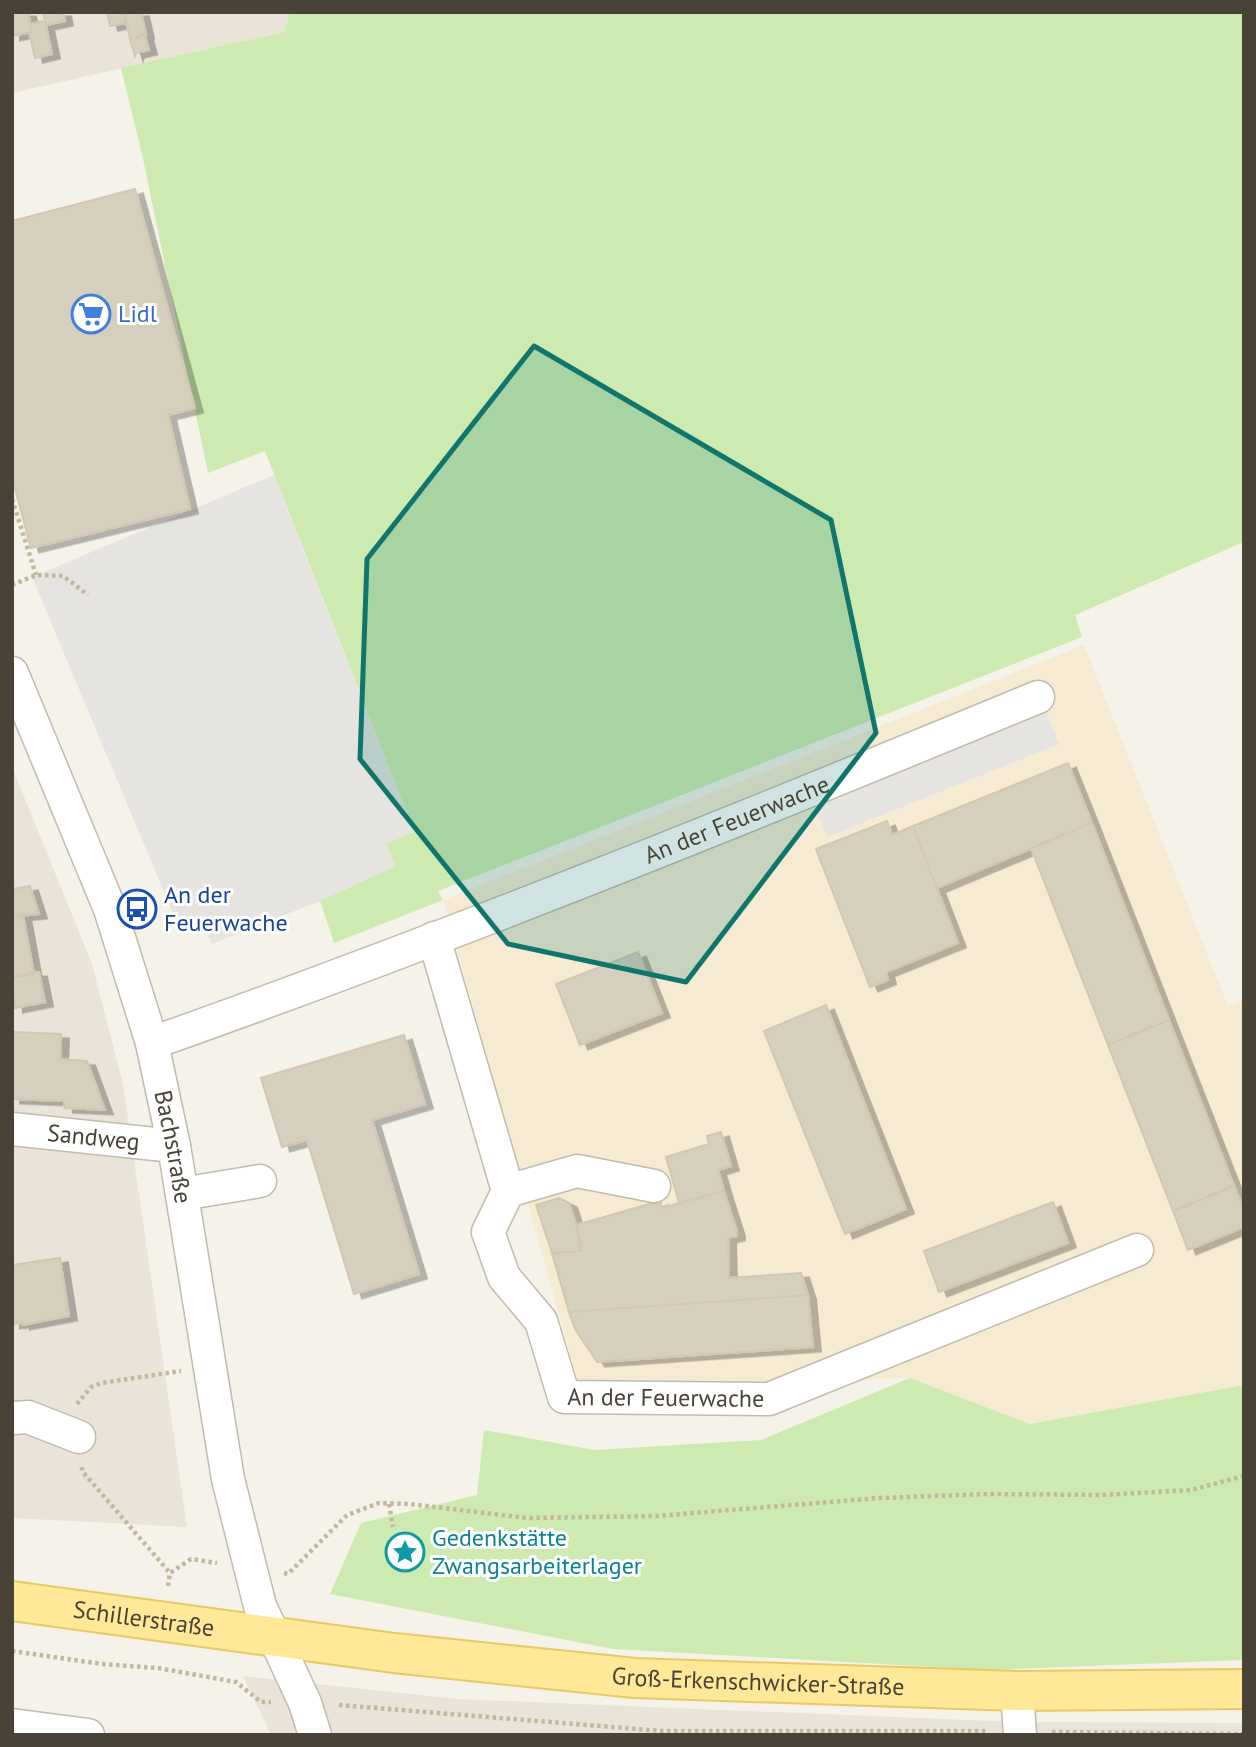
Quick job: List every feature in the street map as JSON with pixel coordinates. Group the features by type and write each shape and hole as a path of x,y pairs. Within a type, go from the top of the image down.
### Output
{"main road":[{"name":"Schillerstraße","path":"12,1601 275,1636"},
{"name":"Groß-Erkenschwicker-Straße","path":"275,1636 394,1653 635,1678 1017,1691 1244,1689"}],"street":[{"name":"Bachstraße","path":"12,673 110,909 152,1044 174,1146 228,1479 260,1606 305,1703 315,1735"},
{"name":"An der Feuerwache","path":"152,1044 315,985 802,795 1038,697"},
{"path":"434,938 508,1191 577,1171 654,1186"},
{"name":"Sandweg","path":"12,1129 174,1146"},
{"path":"182,1194 260,1181"},
{"name":"An der Feuerwache","path":"508,1191 488,1232 504,1277 541,1321 564,1397 769,1399 1137,1250"},
{"path":"12,1418 28,1417 68,1432"},
{"path":"1017,1691 1020,1735"},
{"path":"12,1725 88,1735"}],"path":[{"path":"12,499 36,575"},
{"path":"12,585 36,575 63,576 88,595"},
{"path":"170,1573 82,1471 68,1432 91,1387 101,1383 209,1367"},
{"path":"288,1574 347,1515 379,1503 527,1518 657,1516 879,1498 990,1493 1101,1495 1191,1490 1244,1476"},
{"path":"388,1504 393,1527"}],"highlighted area":[{"path":"534,346 831,520 876,733 686,982 508,944 360,759 367,559"}],"shaded area":[{"path":"12,12 290,12 284,32 12,93"},
{"path":"274,475 414,832 386,844 395,866 320,901 212,944 202,924 180,930 32,577"},
{"path":"1084,645 1228,1006 1244,1000 1244,1385 1030,1424 910,1378 579,1386 443,900"},
{"path":"1044,707 1059,744 827,837 813,801"},
{"path":"12,767 92,964 123,1084 187,1527 12,1518"},
{"path":"243,1676 457,1699 1015,1722 1244,1723 1244,1735 271,1735"}],"green space":[{"path":"290,12 1244,12 1244,542 1075,615 1082,637 438,891 443,900 334,943 320,901 395,866 386,844 414,831 265,451 208,473 142,154 121,68 284,32"},
{"path":"910,1378 1030,1424 1244,1385 1244,1660 987,1670 613,1649 330,1594 361,1523 477,1495 484,1430 594,1450 761,1440"}],"building":[{"path":"12,12 28,12 32,32 12,36"},
{"path":"43,12 63,12 65,21 46,25"},
{"path":"107,12 124,12 126,23 110,26"},
{"path":"124,12 141,12 146,34 130,39"},
{"path":"45,21 52,54 35,58 29,33 32,32 30,24"},
{"path":"145,35 149,50 136,53 135,56 130,39"},
{"name":"Lidl","path":"135,189 195,408 168,415 190,509 31,548 12,478 12,221"},
{"path":"1068,763 1092,823 937,888 913,826"},
{"path":"887,821 892,835 913,826 958,943 886,972 888,980 870,987 816,849"},
{"path":"1092,823 1169,1020 1108,1045 1031,848"},
{"path":"30,886 39,914 12,917 12,889"},
{"path":"23,915 34,974 12,978 12,917"},
{"path":"638,952 662,1013 580,1045 556,984"},
{"path":"39,972 45,1002 15,1008 12,978"},
{"path":"826,1005 906,1209 845,1234 764,1031"},
{"path":"1169,1020 1234,1186 1173,1211 1108,1045"},
{"path":"12,1032 61,1034 60,1059 87,1061 105,1110 65,1108 64,1101 12,1099"},
{"path":"404,1035 425,1104 372,1120 419,1274 354,1294 307,1140 282,1147 261,1078"},
{"path":"721,1132 731,1166 718,1170 724,1191 679,1203 666,1157 709,1144 707,1136"},
{"path":"1234,1186 1244,1210 1244,1227 1188,1250 1173,1211"},
{"path":"724,1191 737,1232 737,1236 728,1238 729,1278 801,1273 808,1295 569,1312 552,1253 581,1251 576,1225 660,1201 662,1208"},
{"path":"559,1198 569,1203 580,1237 581,1251 552,1253 536,1205"},
{"path":"1053,1202 1068,1243 939,1292 924,1251"},
{"path":"60,1258 69,1316 22,1325 12,1324 12,1265"},
{"path":"808,1295 813,1347 597,1362 575,1329 569,1312"}],"place":[{"name":"Lidl","path":"91,314"},
{"name":"An der Feuerwache","path":"137,909"},
{"name":"Gedenkstätte Zwangsarbeiterlager","path":"405,1552"}]}
